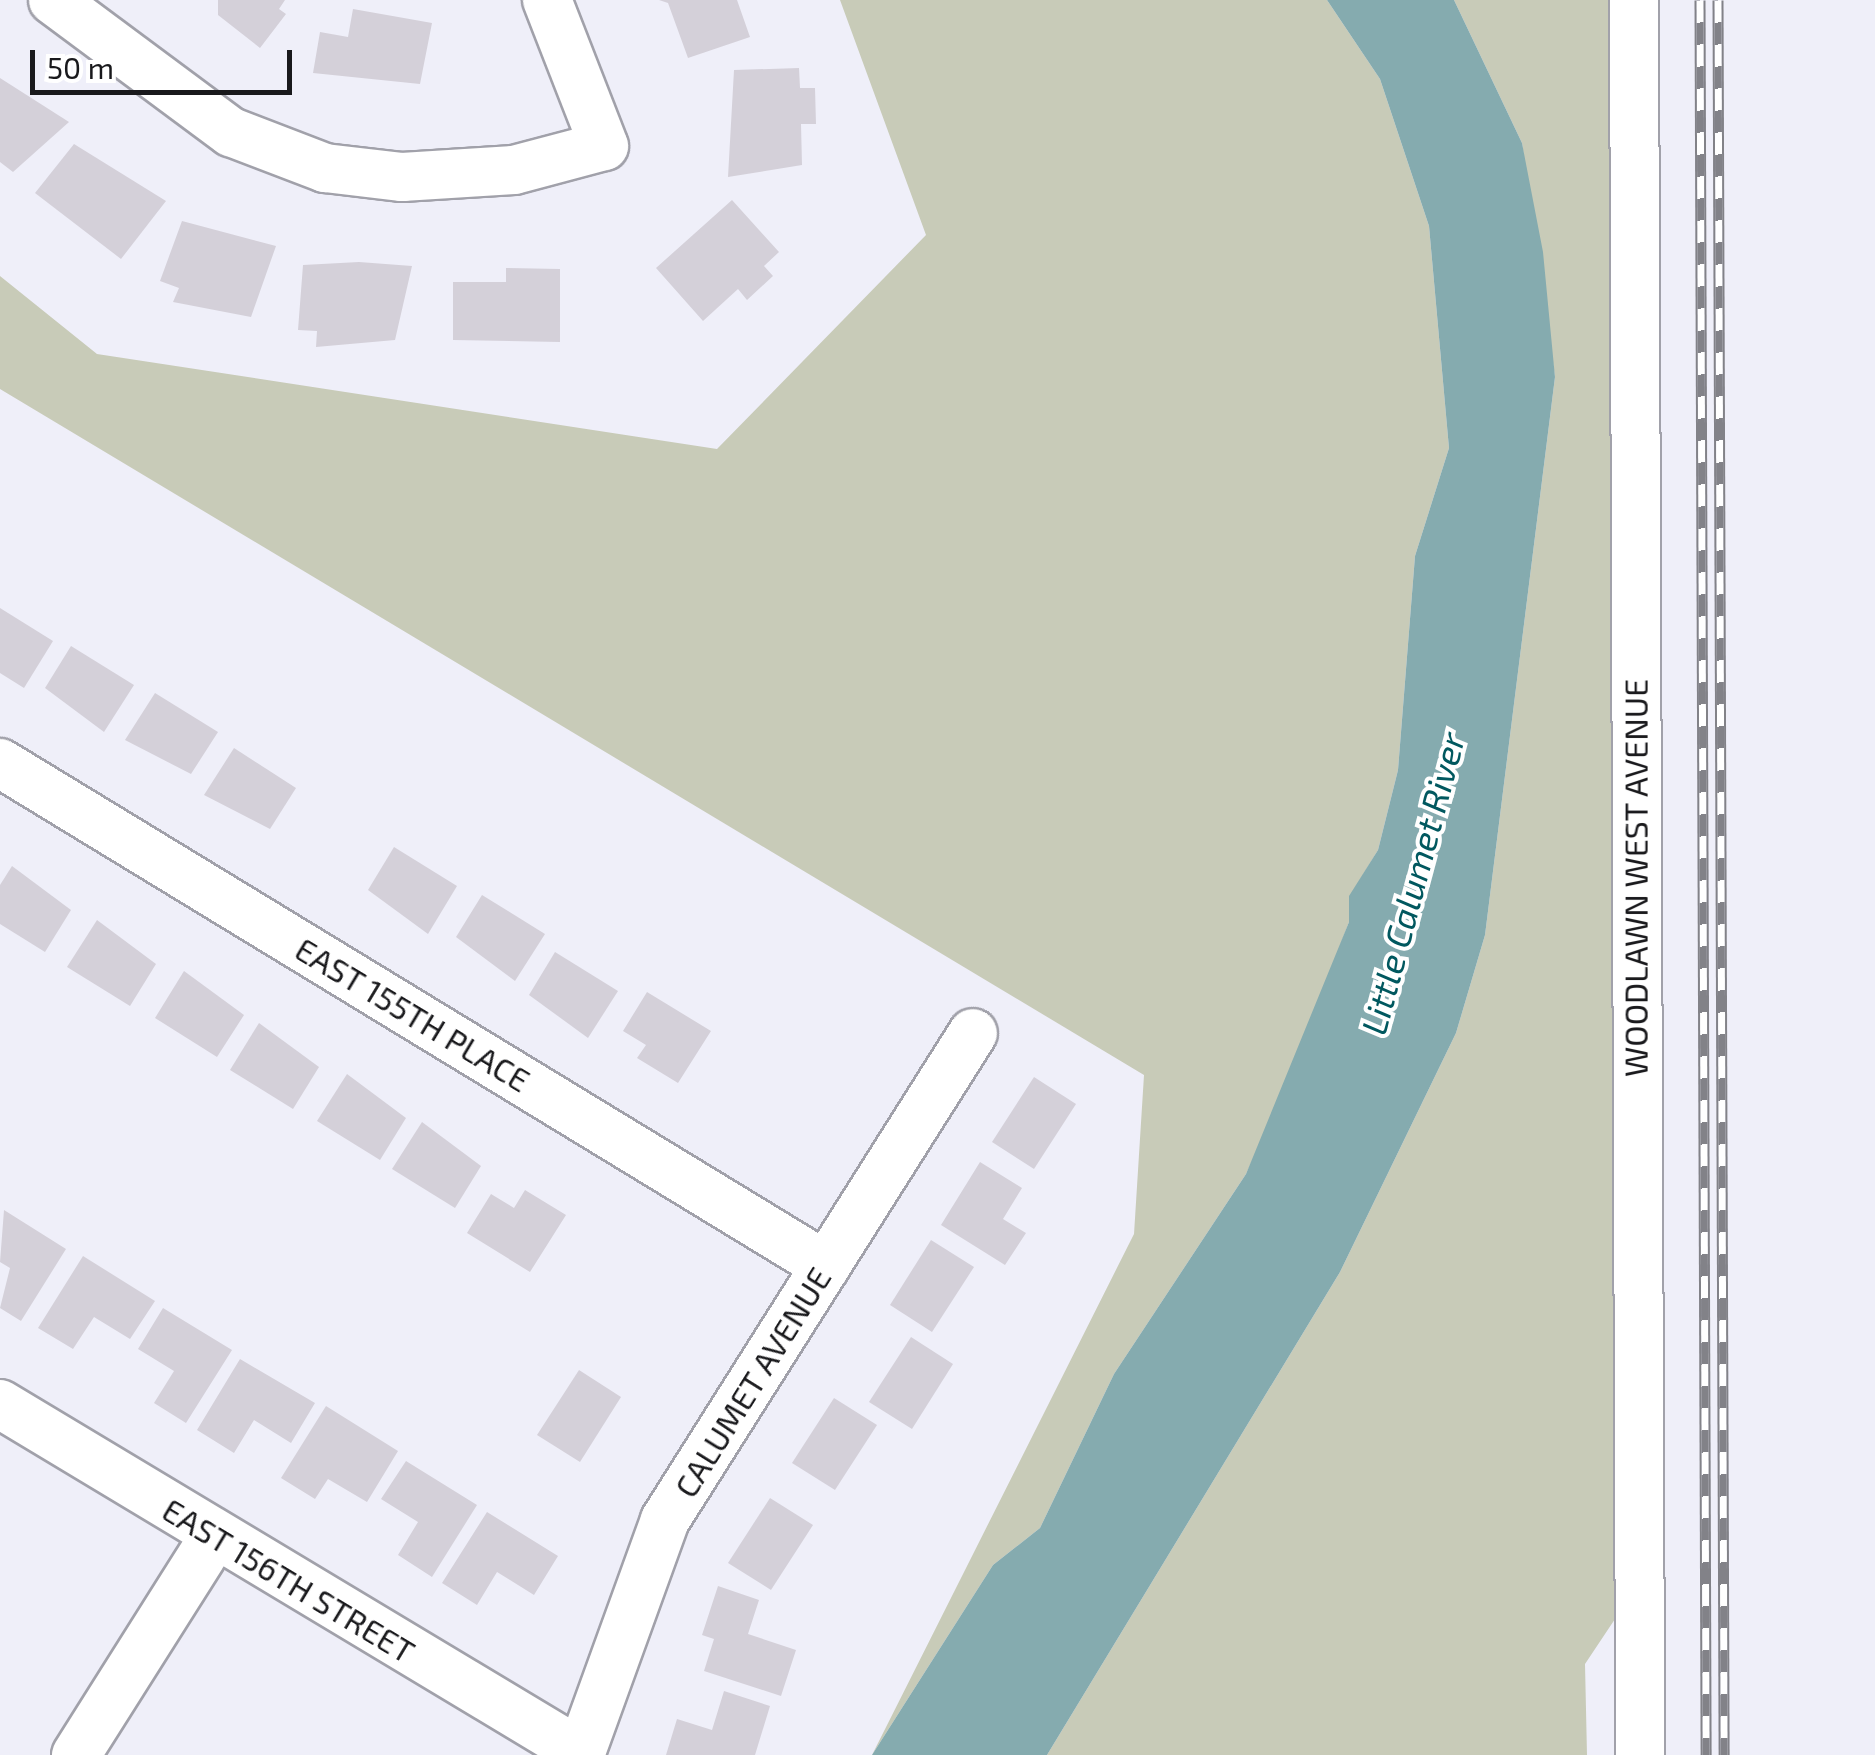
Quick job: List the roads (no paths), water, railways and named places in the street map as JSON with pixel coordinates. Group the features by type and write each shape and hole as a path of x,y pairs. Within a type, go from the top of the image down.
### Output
{"street":[{"path":"53,0 203,116 325,168 441,177 579,159 604,146 547,0"},
{"name":"WOODLAWN WEST AVENUE","path":"1634,0 1640,1755"},
{"name":"EAST 155TH PLACE","path":"0,762 826,1266"},
{"name":"CALUMET AVENUE","path":"581,1754 649,1552 973,1033"},
{"name":"EAST 156TH STREET","path":"0,1404 214,1537 581,1754"},
{"path":"76,1755 214,1537"}],"water":[{"name":"Little Calumet River","path":"1327,0 1454,0 1522,143 1543,252 1555,377 1485,935 1456,1033 1340,1272 1047,1755 872,1755 993,1565 1040,1528 1114,1374 1246,1174 1349,922 1349,896 1378,850 1398,770 1415,556 1449,448 1429,226 1380,79"}],"railway":[{"path":"1700,0 1706,1755"},
{"path":"1718,0 1724,1755"}]}
